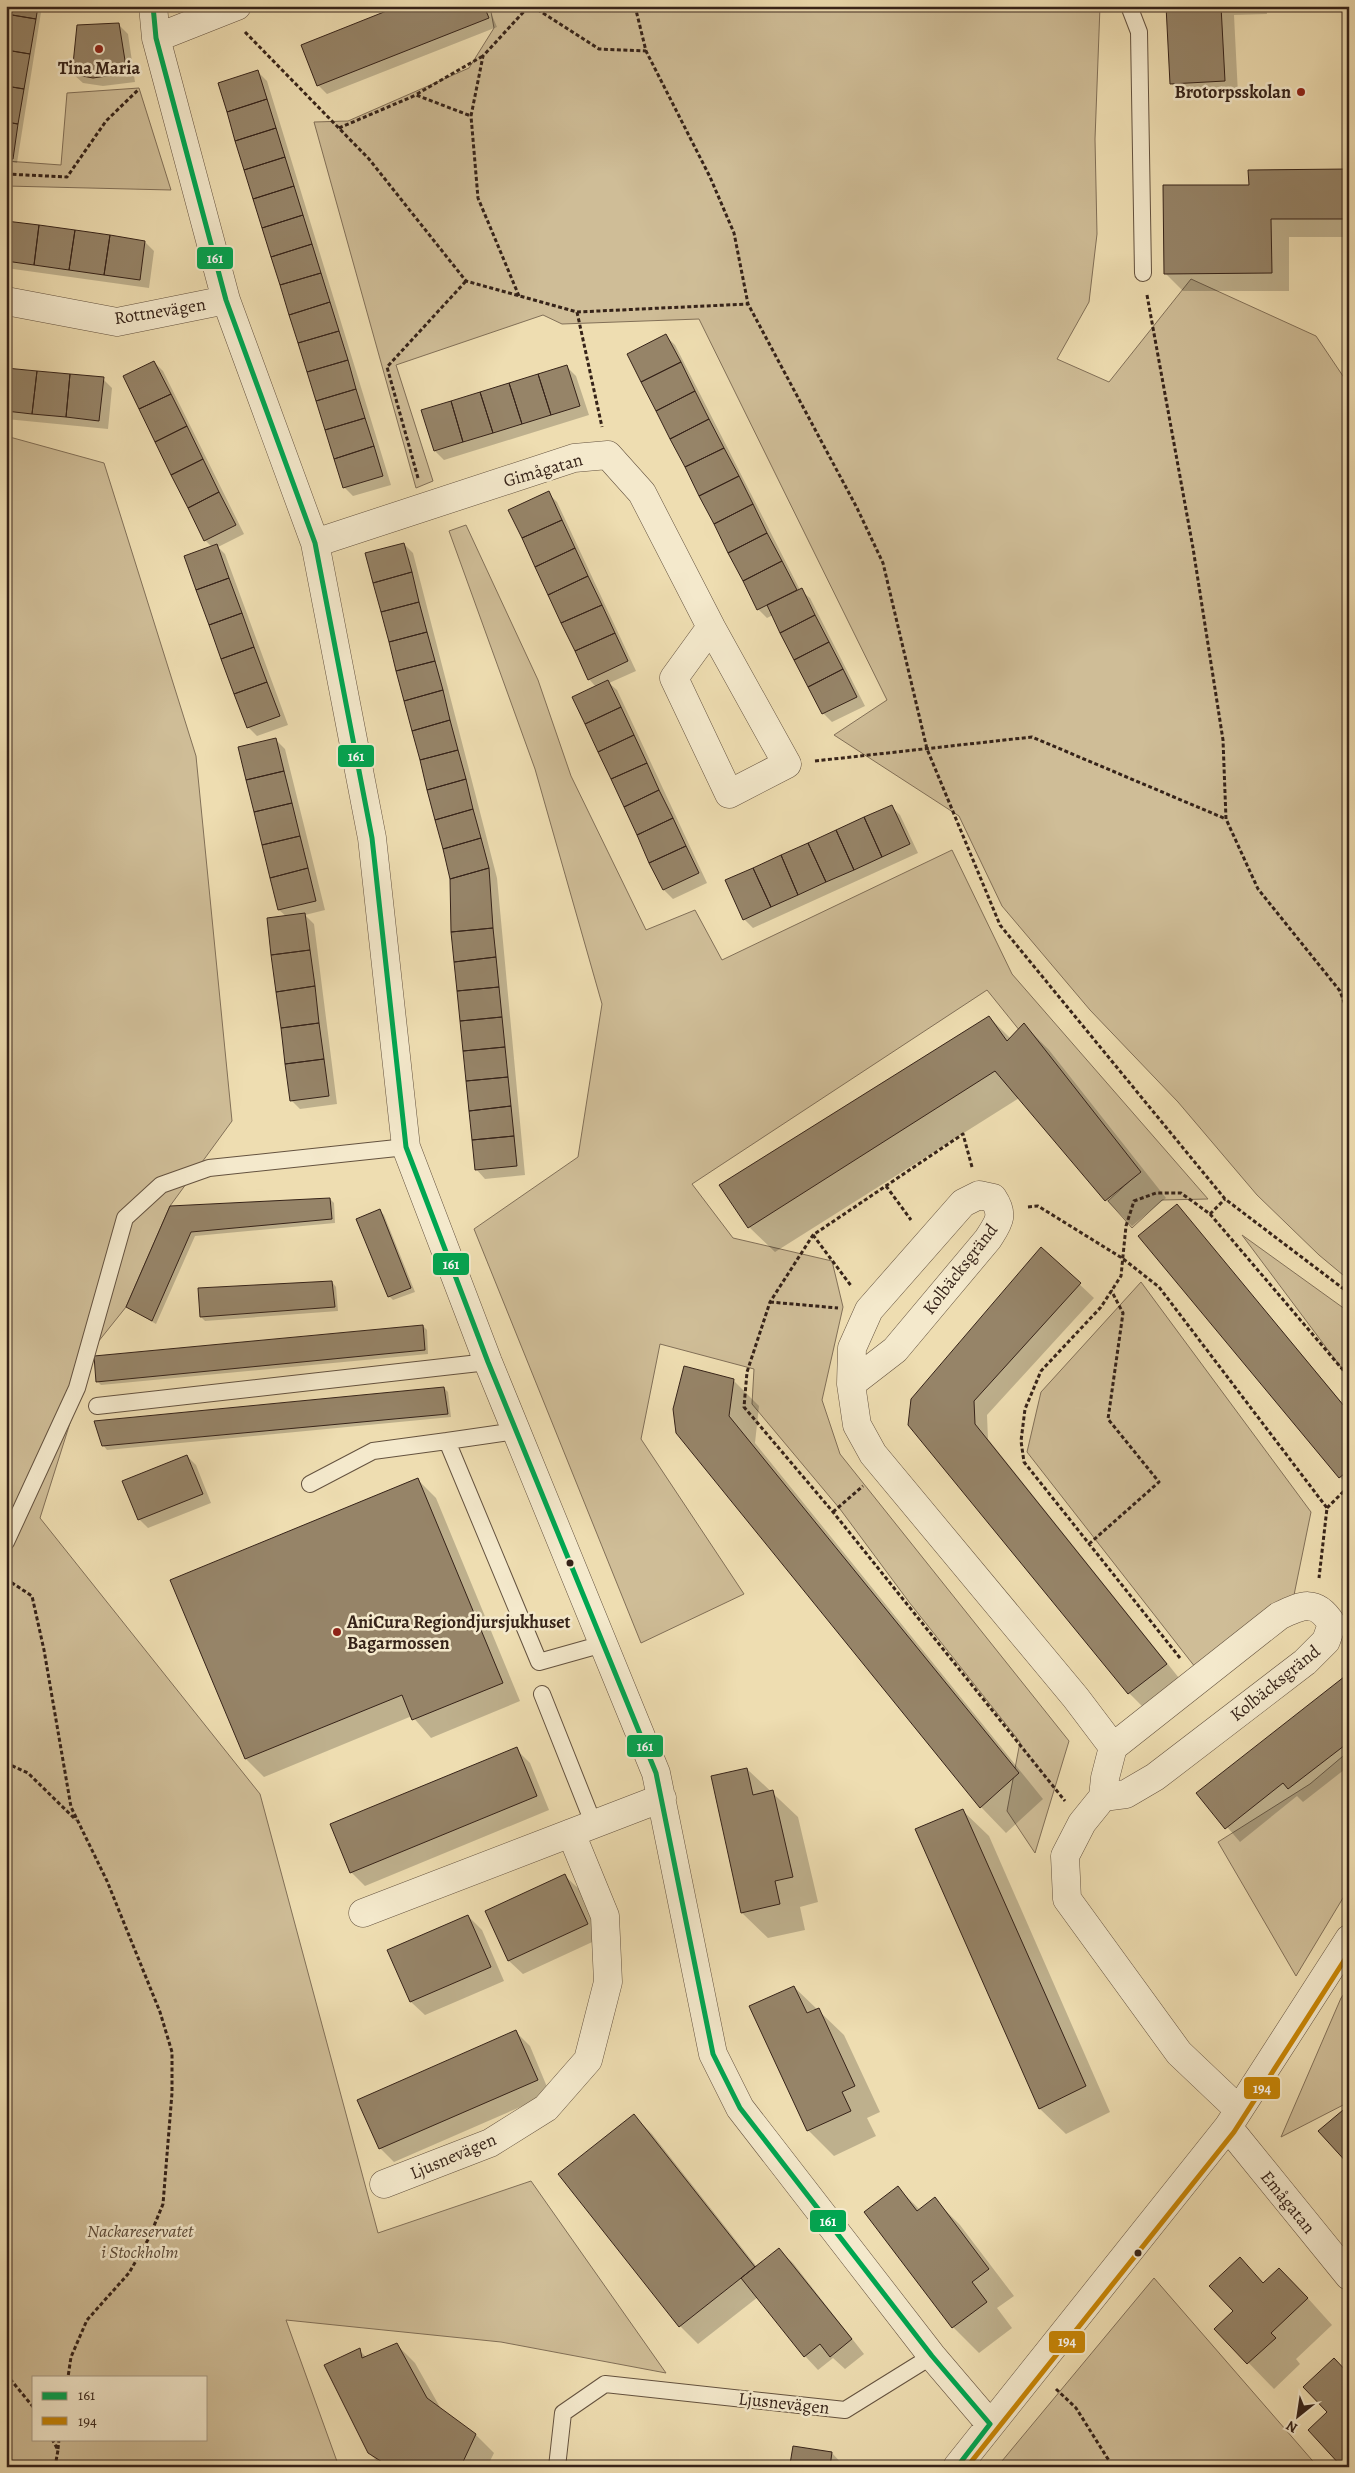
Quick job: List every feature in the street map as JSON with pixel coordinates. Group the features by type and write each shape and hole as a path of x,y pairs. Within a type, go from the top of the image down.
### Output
{"street":[{"path":"153,6 156,38 226,300 316,543 372,838 406,1147 488,1362 656,1774 713,2054 740,2108 932,2356 990,2424"},
{"path":"156,38 230,9"},
{"name":"Rottnevägen","path":"6,301 117,322 226,300"},
{"name":"Gimågatan","path":"316,543 574,458 608,455 642,493 711,627 787,764"},
{"path":"711,627 674,678 729,794 787,764"},
{"name":"Kolbäcksgränd","path":"851,1384 896,1350 988,1239 999,1220 1000,1208 993,1198 979,1195 963,1203 869,1310 852,1348 851,1384 857,1425 872,1454 1076,1698 1113,1747"},
{"path":"1233,2119 1179,2053 1067,1899 1065,1856 1082,1823 1103,1797 1105,1778 1113,1747 1279,1616 1300,1605 1316,1607"},
{"name":"Kolbäcksgränd","path":"1103,1797 1126,1794 1155,1777 1304,1662 1326,1641 1332,1624 1326,1614 1316,1607"},
{"path":"363,1913 662,1798"},
{"name":"Ljusnevägen","path":"384,2184 490,2143 546,2108 588,2060 608,1982 604,1916 583,1829"},
{"path":"957,2467 1233,2119 1349,1939"},
{"name":"Emågatan","path":"1233,2119 1349,2276"}],"lane":[{"path":"1129,6 1139,32 1143,273"},
{"path":"6,1542 77,1388 125,1218 161,1185 209,1168 406,1147"},
{"path":"97,1406 488,1362"},
{"path":"310,1484 373,1451 516,1431"},
{"path":"447,1441 539,1662 603,1644"},
{"path":"542,1694 583,1829"},
{"name":"Ljusnevägen","path":"556,2467 563,2414 605,2384 846,2410 932,2356"}],"path":[{"path":"338,128 416,94 483,56 531,6 599,49 646,51"},
{"path":"635,6 646,51 710,177 734,233 748,304 856,508 882,563 927,749 1000,925 1225,1200 1349,1293"},
{"path":"230,9 267,53 369,159 466,281 577,312 748,304"},
{"path":"483,56 471,116 478,198 519,296"},
{"path":"6,174 67,177 106,121 139,88"},
{"path":"416,94 471,116"},
{"path":"1143,273 1193,548 1223,740 1226,819 1258,889 1340,991 1349,1016"},
{"path":"421,486 387,366 466,281"},
{"path":"577,312 608,455"},
{"path":"787,764 1032,738 1226,819"},
{"path":"886,1186 928,1243"},
{"path":"1198,1680 1024,1462 1021,1441 1025,1409 1041,1371 1101,1307 1121,1276 1126,1226 1134,1201 1156,1193 1181,1193 1210,1214 1349,1377"},
{"path":"1210,1214 1225,1200"},
{"path":"1000,1208 1038,1206 1122,1258 1159,1287 1327,1508"},
{"path":"813,1235 869,1310"},
{"path":"1090,1544 1159,1482 1108,1419 1123,1313 1111,1290"},
{"path":"770,1302 869,1310"},
{"path":"833,1512 884,1468"},
{"path":"1316,1607 1327,1508 1349,1486"},
{"path":"6,1579 32,1596 44,1650 70,1807 107,1881 160,2012 172,2052 172,2093 163,2204 149,2238 129,2273 87,2320 71,2357 68,2376"},
{"path":"6,1762 28,1773 78,1822"},
{"path":"1035,2367 1076,2408 1113,2467"},
{"path":"6,2374 32,2406"},
{"path":"53,2440 58,2450"},
{"path":"55,2467 59,2440"}],"green space":[{"path":"490,6 1100,6 1095,139 1097,234 1089,302 1057,359 1109,382 1191,279 1316,336 1349,385 1349,1280 1319,1255 1257,1195 1178,1102 1090,1010 1002,906 959,816 834,735 887,700 699,319 562,324 543,315 396,365 433,481 416,488 314,122 348,121 469,68 494,28"},
{"path":"139,88 171,190 6,186 6,161 61,165 67,93"},
{"name":"Nackareservatet i Stockholm","path":"6,436 104,463 196,756 232,1121 170,1206 126,1307 94,1347 40,1518 260,1794 378,2233 531,2181 666,2373 501,2342 286,2320 339,2467 6,2467"},
{"path":"466,525 538,680 571,776 646,930 695,910 722,960 952,850 1012,974 1208,1199 1162,1200 1132,1228 1108,1201 1136,1175 987,990 692,1184 733,1238 832,1261 843,1307 822,1400 840,1454 1069,1741 1035,1853 1007,1811 1020,1742 909,1602 840,1509 752,1404 754,1369 660,1344 641,1439 744,1594 641,1643 474,1229 578,1157 602,1004 535,769 449,531"},
{"path":"1242,1235 1349,1312 1349,1378"},
{"path":"1141,1282 1311,1512 1294,1595 1199,1672 1027,1452 1041,1392"},
{"path":"1349,1751 1349,1888 1296,1976 1218,1842 1310,1784"},
{"path":"1349,1987 1349,2102 1281,2137 1341,1998"},
{"path":"1154,2278 1318,2467 997,2467"}],"building":[{"path":"6,6 38,6 36,19 6,14"},
{"path":"399,6 484,6 489,18 317,86 301,45"},
{"path":"1166,6 1221,6 1225,81 1170,84"},
{"path":"6,14 36,19 30,54 6,50"},
{"name":"Tina Maria","path":"119,23 127,73 93,78 72,74 77,25"},
{"path":"6,50 30,54 24,89 6,86"},
{"path":"258,70 267,99 227,112 218,83"},
{"path":"6,86 24,89 18,124 6,122"},
{"path":"267,99 276,128 235,141 227,112"},
{"path":"6,122 18,124 13,159 6,158"},
{"path":"276,128 285,157 244,170 235,141"},
{"path":"285,157 294,186 253,199 244,170"},
{"path":"1349,169 1349,219 1271,219 1272,273 1164,274 1163,185 1249,185 1248,170"},
{"path":"294,186 303,215 262,228 253,199"},
{"path":"303,215 312,244 271,257 262,228"},
{"path":"6,221 39,225 34,265 6,261"},
{"path":"39,225 75,230 69,270 34,265"},
{"path":"75,230 110,235 104,275 69,270"},
{"path":"110,235 145,241 140,280 104,275"},
{"path":"312,244 321,273 280,285 271,257"},
{"path":"321,273 330,302 289,315 280,285"},
{"path":"330,302 339,331 298,343 289,315"},
{"path":"339,331 348,360 307,372 298,343"},
{"path":"666,334 681,362 641,382 627,354"},
{"path":"348,360 356,389 316,401 307,372"},
{"path":"154,361 171,394 139,409 123,376"},
{"path":"681,362 695,391 656,411 641,382"},
{"path":"567,365 580,406 551,415 538,374"},
{"path":"6,368 37,371 32,414 6,411"},
{"path":"37,371 70,374 66,417 32,414"},
{"path":"70,374 104,377 99,421 66,417"},
{"path":"538,374 551,415 522,424 509,383"},
{"path":"509,383 522,424 493,433 480,392"},
{"path":"356,389 365,418 325,430 316,401"},
{"path":"695,391 709,419 670,439 656,411"},
{"path":"480,392 493,433 463,442 451,401"},
{"path":"171,394 187,426 155,442 139,409"},
{"path":"451,401 463,442 434,451 421,410"},
{"path":"365,418 374,446 334,459 325,430"},
{"path":"709,419 724,448 685,467 670,439"},
{"path":"187,426 203,459 171,475 155,442"},
{"path":"374,446 383,476 343,488 334,459"},
{"path":"724,448 739,476 699,496 685,467"},
{"path":"203,459 219,492 188,508 171,475"},
{"path":"739,476 753,504 714,524 699,496"},
{"path":"549,491 562,520 522,538 508,510"},
{"path":"219,492 236,525 204,541 188,508"},
{"path":"753,504 767,533 728,553 714,524"},
{"path":"562,520 575,548 535,567 522,538"},
{"path":"767,533 782,561 743,581 728,553"},
{"path":"404,543 412,572 373,583 365,553"},
{"path":"217,544 229,578 196,590 184,556"},
{"path":"575,548 588,576 548,595 535,567"},
{"path":"782,561 797,590 757,610 743,581"},
{"path":"412,572 419,602 381,612 373,583"},
{"path":"588,576 602,605 561,623 548,595"},
{"path":"229,578 242,613 209,625 196,590"},
{"path":"802,588 815,615 780,633 767,605"},
{"path":"419,602 427,632 389,642 381,612"},
{"path":"602,605 615,633 575,651 561,623"},
{"path":"242,613 254,647 221,659 209,625"},
{"path":"815,615 829,642 794,660 780,633"},
{"path":"427,632 435,661 396,671 389,642"},
{"path":"615,633 628,661 588,680 575,651"},
{"path":"829,642 843,669 808,687 794,660"},
{"path":"254,647 267,682 234,694 221,659"},
{"path":"435,661 443,690 404,701 396,671"},
{"path":"843,669 857,697 822,714 808,687"},
{"path":"608,680 621,707 585,724 572,697"},
{"path":"267,682 280,716 247,728 234,694"},
{"path":"443,690 450,720 412,731 404,701"},
{"path":"621,707 634,735 598,752 585,724"},
{"path":"450,720 458,750 420,760 412,731"},
{"path":"634,735 647,763 611,779 598,752"},
{"path":"276,738 284,771 246,780 238,747"},
{"path":"458,750 466,779 427,790 420,760"},
{"path":"647,763 659,790 624,807 611,779"},
{"path":"284,771 292,803 254,812 246,780"},
{"path":"466,779 473,809 435,820 427,790"},
{"path":"659,790 673,818 637,835 624,807"},
{"path":"292,803 300,836 262,845 254,812"},
{"path":"892,805 910,844 882,857 864,817"},
{"path":"473,809 481,838 443,849 435,820"},
{"path":"864,817 882,857 854,870 836,830"},
{"path":"673,818 686,846 649,863 637,835"},
{"path":"836,830 854,870 826,882 808,843"},
{"path":"300,836 308,868 270,878 262,845"},
{"path":"481,838 489,868 450,879 443,849"},
{"path":"808,843 826,882 798,895 781,855"},
{"path":"686,846 699,873 663,890 649,863"},
{"path":"781,855 798,895 771,907 753,868"},
{"path":"308,868 316,901 278,910 270,878"},
{"path":"489,868 493,928 451,932 450,879"},
{"path":"753,868 771,907 743,920 725,880"},
{"path":"305,913 310,950 271,955 267,918"},
{"path":"493,928 496,957 454,962 451,932"},
{"path":"310,950 315,986 276,992 271,955"},
{"path":"496,957 499,987 457,991 454,962"},
{"path":"315,986 319,1023 281,1028 276,992"},
{"path":"499,987 502,1017 460,1021 457,991"},
{"path":"989,1016 1007,1041 1024,1023 1141,1172 1105,1201 995,1071 748,1228 719,1185"},
{"path":"502,1017 505,1047 463,1051 460,1021"},
{"path":"319,1023 324,1059 285,1064 281,1028"},
{"path":"505,1047 508,1077 466,1081 463,1051"},
{"path":"324,1059 329,1096 290,1101 285,1064"},
{"path":"508,1077 511,1106 469,1111 466,1081"},
{"path":"511,1106 514,1136 472,1140 469,1111"},
{"path":"514,1136 517,1166 475,1170 472,1140"},
{"path":"330,1198 332,1219 191,1232 152,1321 126,1307 170,1206"},
{"path":"1177,1204 1349,1412 1349,1470 1339,1478 1138,1236"},
{"path":"380,1209 411,1288 388,1297 356,1219"},
{"path":"1041,1247 1081,1283 974,1401 975,1424 1167,1664 1128,1694 908,1425 911,1399"},
{"path":"332,1281 335,1307 200,1317 198,1288"},
{"path":"423,1325 425,1350 96,1382 94,1356"},
{"path":"684,1366 734,1379 729,1416 1019,1773 980,1808 676,1433 673,1409"},
{"path":"444,1387 448,1414 102,1446 94,1421"},
{"path":"187,1455 203,1494 138,1520 122,1481"},
{"name":"AniCura Regiondjursjukhuset Bagarmossen","path":"418,1478 503,1683 412,1720 402,1695 245,1759 170,1580"},
{"path":"1349,1673 1349,1742 1288,1789 1283,1783 1225,1829 1196,1793"},
{"path":"517,1747 537,1796 350,1873 330,1824"},
{"path":"747,1768 753,1795 773,1790 793,1877 775,1881 780,1904 741,1913 711,1776"},
{"path":"963,1809 1086,2086 1039,2109 915,1829"},
{"path":"565,1874 588,1924 508,1961 485,1911"},
{"path":"468,1915 491,1967 410,2002 387,1950"},
{"path":"794,1986 807,2013 819,2008 855,2086 842,2092 851,2111 807,2131 749,2006"},
{"path":"516,2030 538,2080 379,2149 357,2100"},
{"path":"1349,2105 1349,2165 1318,2131"},
{"path":"634,2114 755,2267 679,2327 558,2174"},
{"path":"898,2186 917,2211 935,2197 989,2269 972,2282 987,2302 952,2328 864,2212"},
{"path":"779,2248 852,2339 830,2357 820,2344 804,2357 741,2278"},
{"path":"1240,2257 1263,2283 1279,2268 1308,2298 1271,2333 1276,2338 1247,2364 1214,2329 1233,2311 1209,2286"},
{"path":"397,2343 427,2398 476,2434 462,2464 464,2467 390,2467 368,2453 324,2365 360,2348 362,2358"},
{"path":"1334,2358 1349,2374 1349,2459 1341,2466 1308,2430 1327,2412 1303,2387"},
{"path":"793,2446 832,2452 830,2467 769,2467 769,2462 790,2464"},
{"path":"510,2464 536,2466 510,2467"}],"transit line":[{"name":"161","path":"153,6 156,38 226,300 315,543 372,838 406,1147 488,1362 656,1773 713,2054 740,2108 932,2356 990,2424"},
{"name":"194","path":"967,2467 1234,2132 1349,1953"},
{"name":"161","path":"957,2467 990,2424"}],"place":[{"name":"Tina Maria","path":"99,49"},
{"name":"Brotorpsskolan","path":"1301,92"},
{"name":"AniCura Regiondjursjukhuset Bagarmossen","path":"337,1632"}]}
